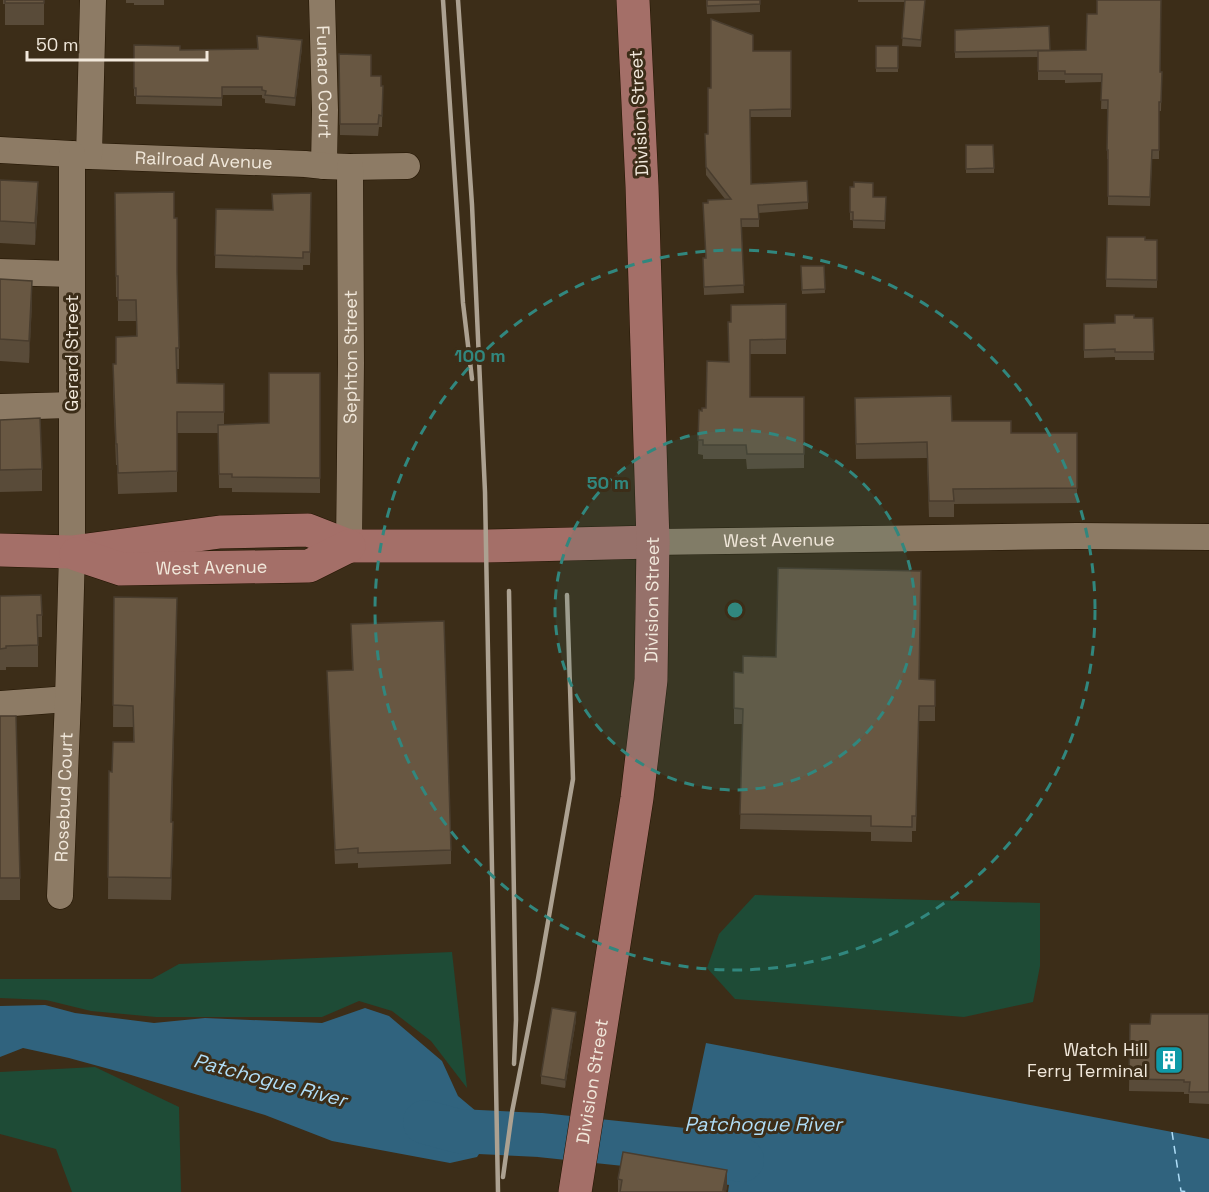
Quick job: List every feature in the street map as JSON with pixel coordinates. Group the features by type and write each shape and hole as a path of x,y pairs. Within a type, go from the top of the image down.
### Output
{"main road":[{"name":"Division Street","path":"576,1179 637,798 651,680 653,542 642,186 633,0"},
{"name":"West Avenue","path":"0,550 72,552 220,532 308,530 349,546 486,546 653,542"}],"street":[{"name":"Gerard Street","path":"72,552 71,274 93,0"},
{"name":"Funaro Court","path":"322,0 324,166"},
{"name":"Railroad Avenue","path":"0,150 324,166 407,166"},
{"name":"Sephton Street","path":"349,546 350,167"},
{"path":"0,272 71,274"},
{"path":"0,407 72,405"},
{"name":"West Avenue","path":"653,542 1077,536 1209,537"},
{"name":"Rosebud Court","path":"60,896 72,552"},
{"path":"0,704 68,699"}],"green space":[{"path":"755,895 1040,903 1040,966 1033,1002 964,1017 735,999 707,968 719,934"},
{"path":"452,952 467,1088 431,1041 392,1011 359,1001 322,1017 156,1017 91,1011 46,1000 0,998 0,979 152,979 179,964"},
{"path":"95,1067 179,1107 181,1192 72,1192 56,1149 0,1134 0,1072"}],"water":[{"path":"45,1005 75,1013 154,1023 205,1018 322,1023 365,1008 389,1016 442,1061 458,1096 483,1117 483,1148 477,1157 450,1163 332,1141 265,1115 69,1058 23,1048 0,1057 0,1006"},
{"name":"Patchogue River","path":"706,1043 1209,1139 1209,1192 728,1192 729,1185 678,1175"}],"building":[{"path":"5,0 44,0 44,3 5,3"},
{"path":"707,0 760,0 760,4 707,6"},
{"path":"905,0 925,0 921,40 902,38"},
{"path":"1097,0 1161,0 1160,72 1162,72 1161,102 1159,102 1159,150 1152,150 1150,197 1108,196 1108,100 1101,100 1102,74 1038,71 1038,51 1086,50 1087,14 1097,14"},
{"path":"711,19 753,35 753,51 791,51 791,109 750,110 751,184 807,181 808,202 758,205 759,219 741,219 744,285 704,287 703,258 706,258 703,203 708,203 708,200 731,199 706,167 705,134 708,134 708,88 711,88"},
{"path":"1049,26 1050,50 955,52 955,30"},
{"path":"257,36 302,40 295,98 265,95 266,91 262,90 262,87 222,87 222,98 136,96 134,45 180,46 180,50 258,49"},
{"path":"876,46 898,46 898,68 876,68"},
{"path":"339,54 371,55 371,76 381,76 381,86 383,86 382,116 379,115 378,124 340,124"},
{"path":"966,145 993,145 994,168 966,169"},
{"path":"0,180 38,182 35,223 0,221"},
{"path":"854,182 873,183 873,197 886,197 885,221 853,220 853,212 850,212 850,187 854,187"},
{"path":"174,192 174,218 177,218 179,348 176,348 177,383 224,384 224,412 177,412 177,471 118,473 113,364 116,364 116,337 137,336 136,300 118,300 115,193"},
{"path":"311,193 310,252 303,252 303,258 215,255 216,209 273,210 272,194"},
{"path":"1107,237 1145,237 1145,240 1157,240 1157,280 1106,279"},
{"path":"801,266 824,266 825,289 802,290"},
{"path":"0,279 32,281 29,341 0,339"},
{"path":"786,304 786,339 750,340 750,397 804,397 804,454 747,454 746,445 703,445 703,440 698,440 699,410 706,408 707,361 729,362 728,322 731,322 731,305"},
{"path":"1115,315 1153,318 1154,352 1115,352 1115,349 1084,350 1084,324 1115,323"},
{"path":"269,373 320,373 320,478 232,477 232,474 219,474 218,425 269,423"},
{"path":"951,396 952,421 1011,421 1011,433 1077,433 1077,488 953,489 954,501 929,501 927,442 856,444 855,398"},
{"path":"40,418 42,469 0,470 0,420"},
{"path":"778,568 921,571 919,679 935,680 935,706 919,706 916,816 912,816 912,827 871,826 871,816 740,814 743,709 734,708 734,672 743,673 743,656 776,657"},
{"path":"41,595 42,615 37,615 38,645 6,646 0,649 0,596"},
{"path":"114,597 177,598 171,878 108,877 109,771 112,772 113,742 134,742 133,706 113,705"},
{"path":"444,621 451,850 358,853 358,848 335,850 327,671 353,670 351,624"},
{"path":"0,716 16,716 20,878 0,878"},
{"path":"552,1008 576,1012 565,1080 541,1076"},
{"name":"Watch Hill Ferry Terminal","path":"1151,1014 1209,1014 1209,1092 1189,1092 1190,1082 1184,1082 1184,1080 1129,1079 1130,1024 1150,1024"},
{"path":"623,1152 727,1170 723,1190 725,1192 620,1192 622,1180 618,1179"}],"waterway":[{"name":"Patchogue River","path":"425,1122 458,1131 540,1135 683,1150 742,1160"}],"ferry route":[{"path":"1172,1132 1181,1191 1189,1192"}],"railway":[{"path":"443,0 463,303 472,379"},
{"path":"458,0 472,205 485,492 498,1192"},
{"path":"509,591 516,1020 514,1064"},
{"path":"503,1177 512,1112 573,779 567,595"}],"place":[{"name":"Watch Hill Ferry Terminal","path":"1169,1060"}]}
